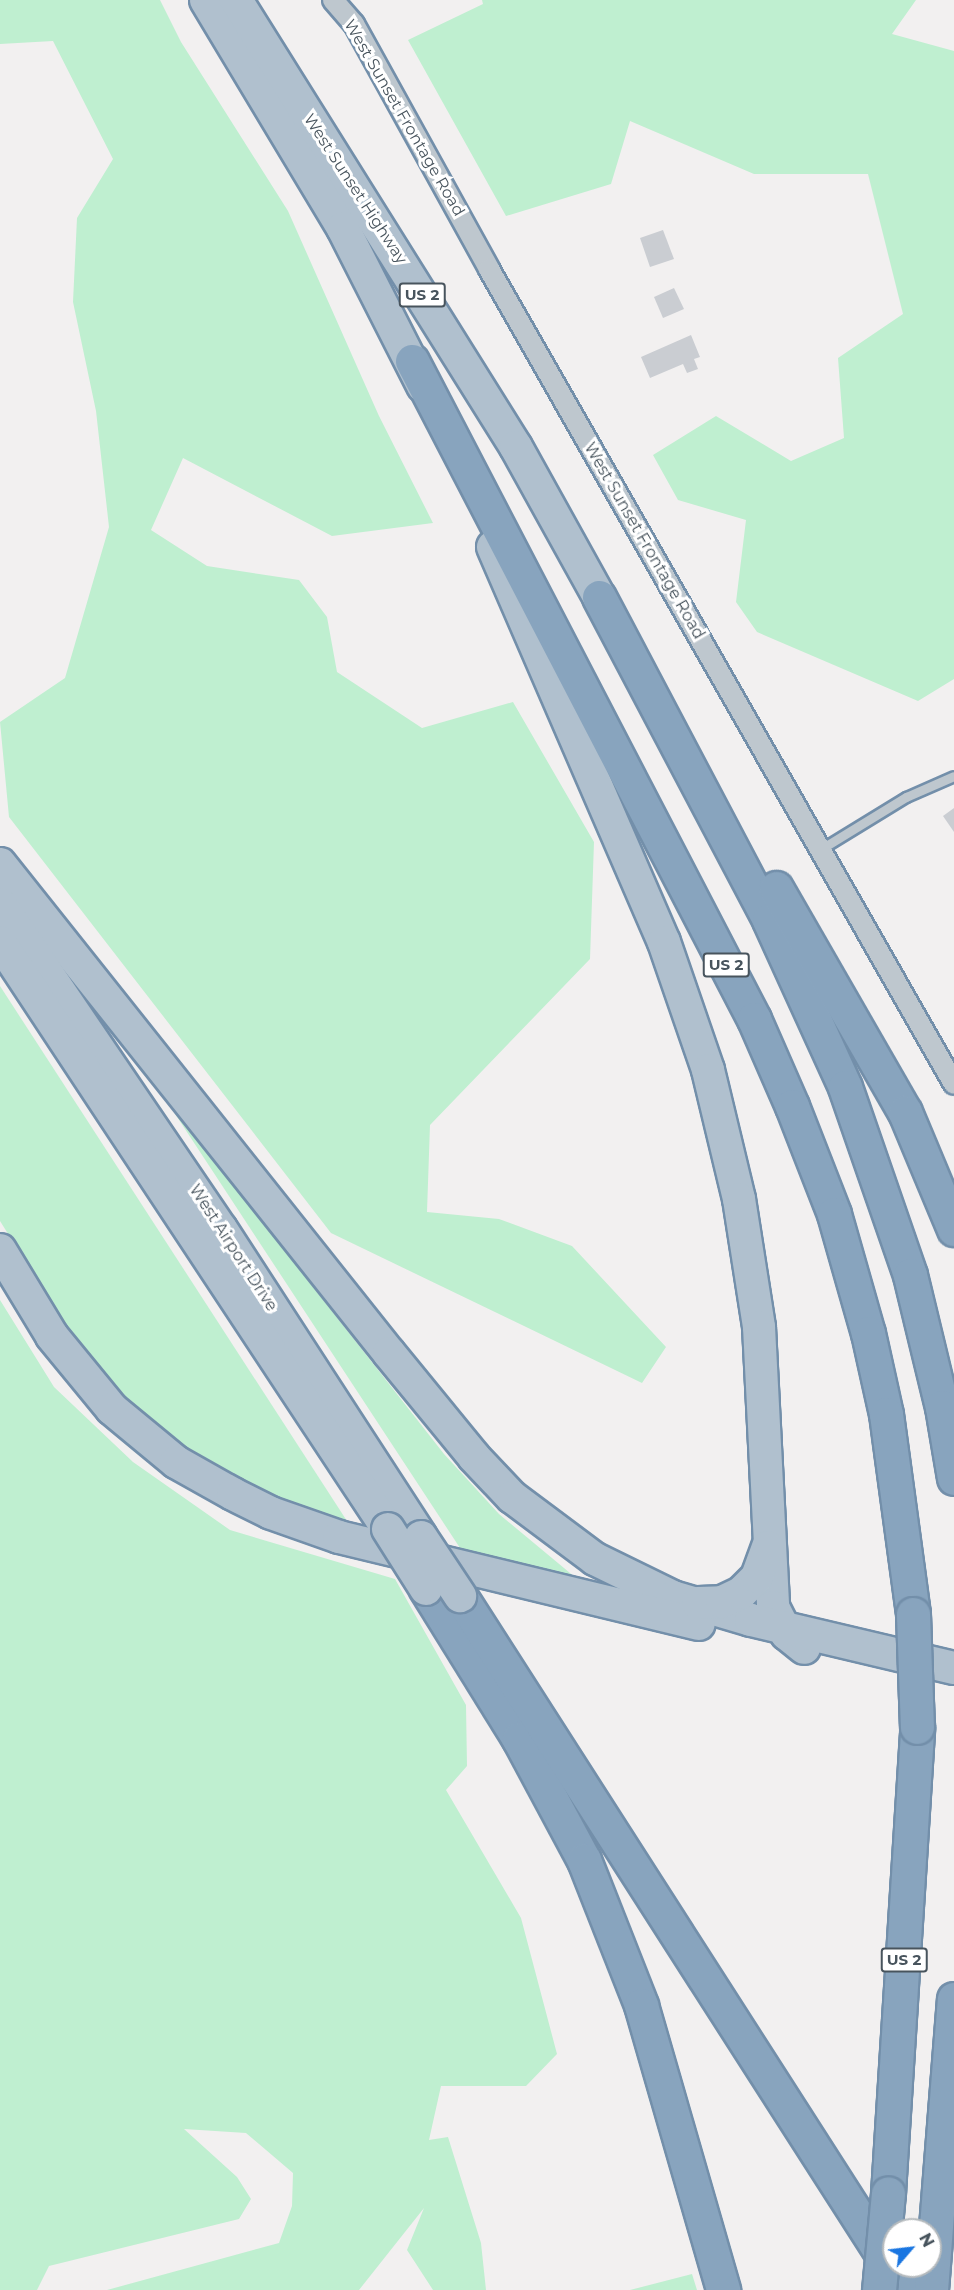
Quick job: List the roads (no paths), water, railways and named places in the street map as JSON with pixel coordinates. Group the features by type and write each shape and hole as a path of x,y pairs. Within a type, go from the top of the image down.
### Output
{"highway":[{"name":"US 2","path":"412,361 754,1019 792,1106 837,1225 868,1333 886,1414 913,1614 917,1727 888,2193 879,2290"},
{"name":"US 2","path":"599,597 769,920 849,1096 910,1275 942,1407 954,1478"},
{"path":"599,597 731,811 880,1068 919,1142 954,1229"},
{"path":"426,1589 519,1739 584,1860 641,2005 723,2290"},
{"path":"460,1596 905,2290"},
{"path":"931,2290 954,1999"}],"main road":[{"name":"West Sunset Highway","path":"206,0 344,228 412,361 664,942 708,1070 741,1209 756,1297 765,1393 770,1531"},
{"name":"West Sunset Highway","path":"236,0 516,447 599,597"},
{"path":"0,864 474,1457 512,1497 573,1545 633,1580 793,1638 954,1683"},
{"name":"West Airport Drive","path":"0,904 214,1219 460,1596"},
{"name":"West Airport Drive","path":"0,942 426,1589"},
{"path":"0,1250 52,1336 112,1409 176,1462 271,1513 374,1547 793,1638 954,1668"},
{"path":"692,1603 722,1602 751,1585 765,1560 770,1531"},
{"path":"770,1531 772,1600 793,1638"}],"street":[{"name":"West Sunset Frontage Road","path":"333,0 354,24 495,279 954,1084"}],"lane":[{"path":"821,849 906,797 954,776"}]}
